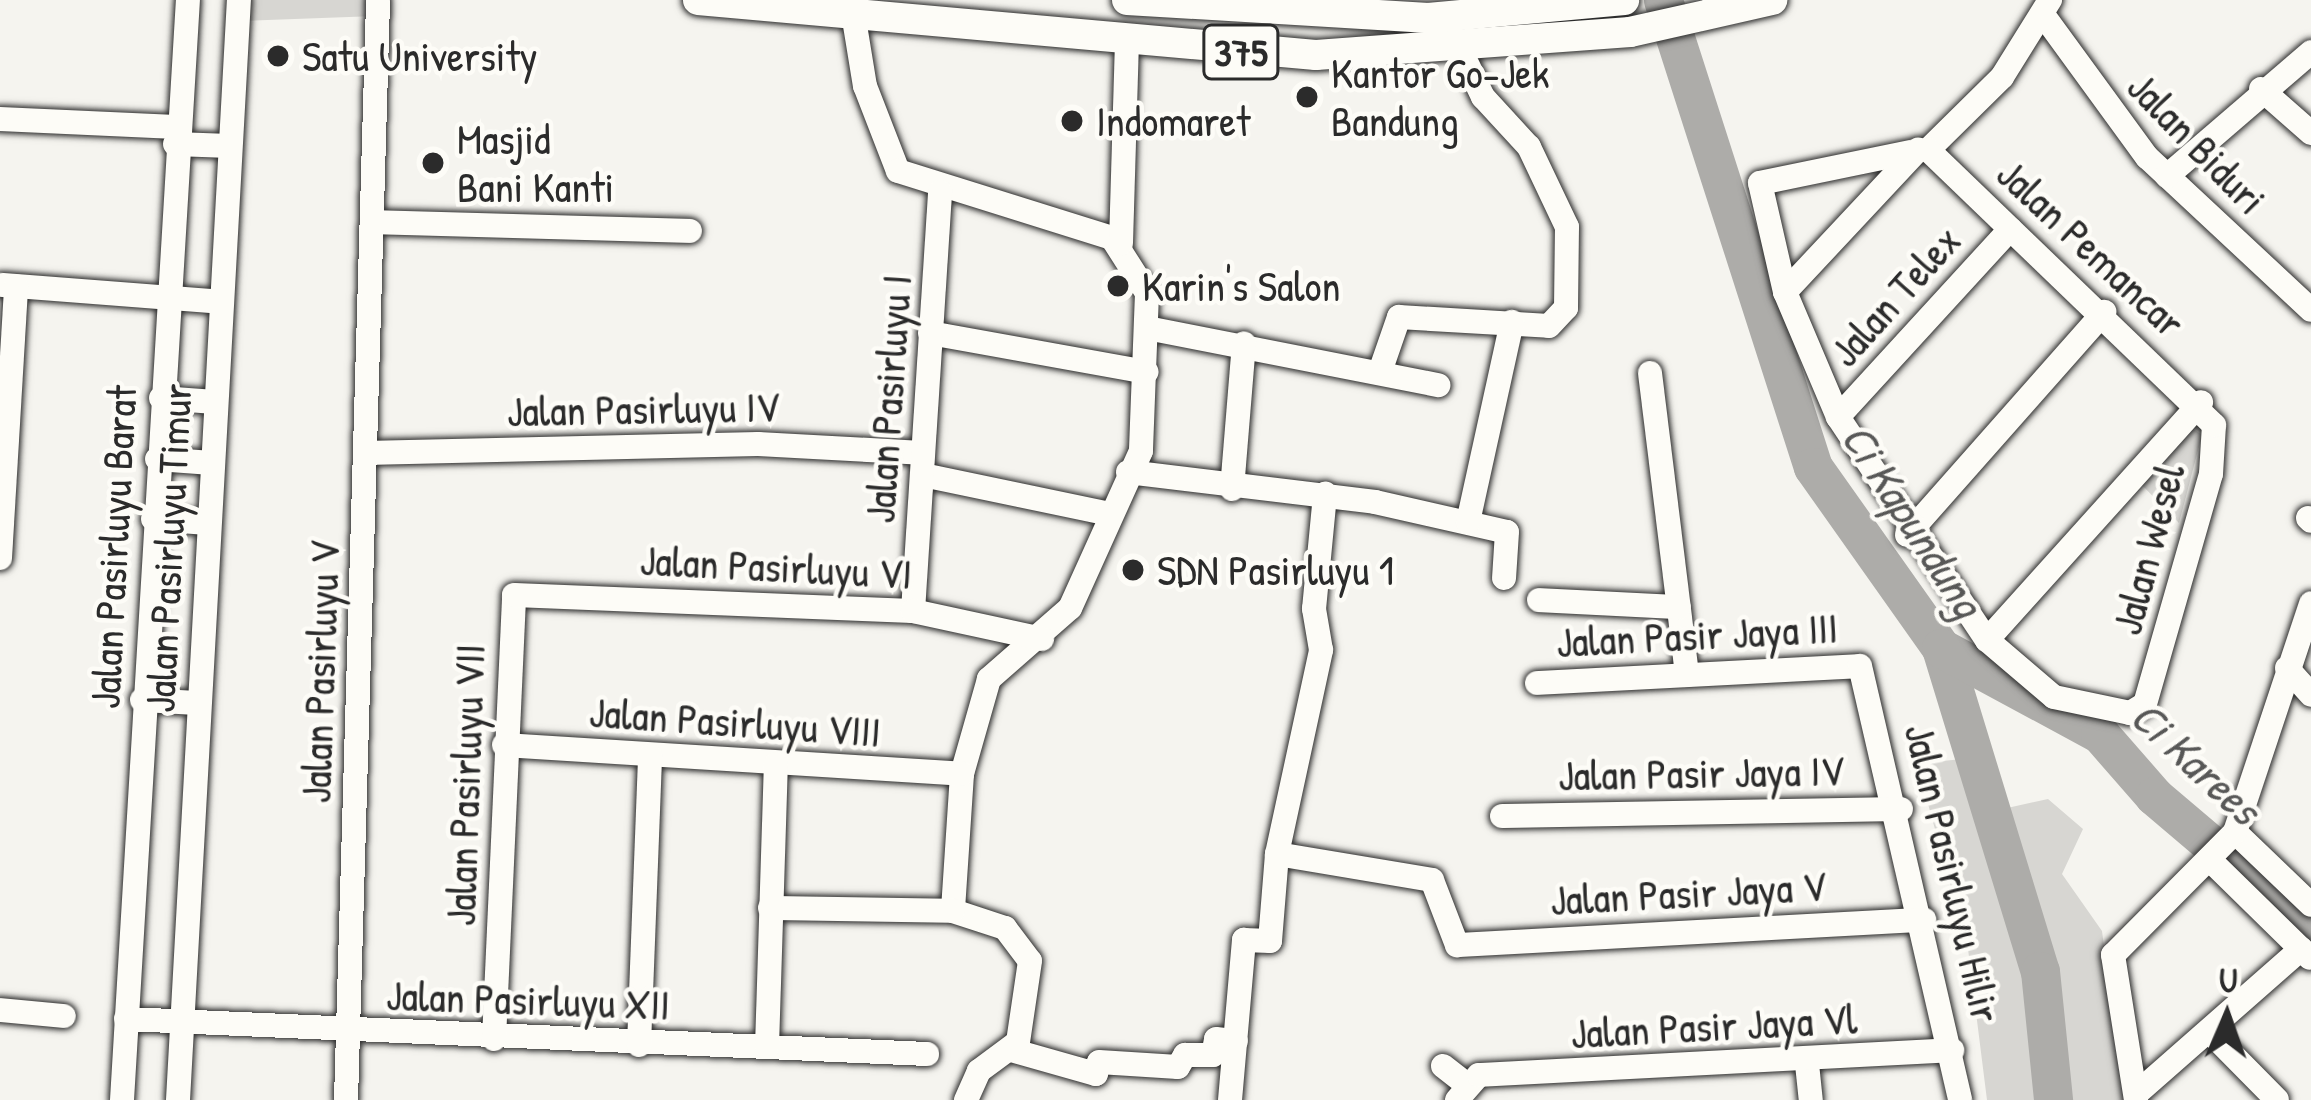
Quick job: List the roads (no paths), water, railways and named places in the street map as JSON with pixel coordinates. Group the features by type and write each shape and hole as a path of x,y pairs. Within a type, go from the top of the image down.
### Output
{"main road":[{"name":"375","path":"698,0 1127,42 1461,51 1630,32 1772,0"},
{"name":"375","path":"1127,0 1426,9 1623,0"}],"street":[{"name":"Jalan Pasirluyu Barat","path":"122,1100 142,700 164,459 167,298 188,0"},
{"name":"Jalan Pasirluyu Timur","path":"178,1100 205,462 221,302 224,146 238,0"},
{"name":"Jalan Pasirluyu V","path":"346,1100 379,0"},
{"path":"1785,292 1919,151 2002,77 2047,8"},
{"name":"Jalan Biduri","path":"2047,8 2096,98 2167,176 2311,310"},
{"path":"853,14 889,154 940,192 1121,244"},
{"path":"953,911 962,774 989,679 1042,640 1086,578 1105,513 1128,472 1147,371 1147,328 1145,284 1121,244 1127,42"},
{"path":"1382,366 1400,317 1558,323 1572,250 1546,176 1461,51"},
{"path":"2167,176 2260,89 2311,52"},
{"path":"2260,89 2311,133"},
{"path":"0,118 224,146"},
{"name":"Jalan Pemancar","path":"1919,151 2201,402"},
{"name":"Jalan Wesel","path":"1919,151 1758,184 1785,292 1838,416 1907,535 1987,640 2054,697 2117,714 2143,707 2214,461 2201,402"},
{"name":"Jalan Pasirluyu I","path":"913,610 940,192"},
{"path":"372,221 690,230"},
{"name":"Jalan Telex","path":"1838,416 2010,229"},
{"path":"0,557 8,285 221,302"},
{"path":"1907,535 2104,312"},
{"path":"1468,522 1512,322"},
{"path":"1147,328 1382,366 1438,386"},
{"path":"930,333 1147,371"},
{"path":"1232,489 1244,343"},
{"path":"1650,373 1687,675"},
{"path":"1987,640 2201,402"},
{"path":"166,404 210,407"},
{"name":"Jalan Pasirluyu IV","path":"365,453 758,444 922,464 1105,513"},
{"path":"164,459 205,462"},
{"path":"1128,472 1232,489 1325,494 1468,522 1513,538 1504,578"},
{"path":"1230,1100 1244,940 1270,941 1276,854 1321,650 1314,609 1325,494"},
{"path":"159,519 203,523"},
{"name":"Jalan Pasirluyu VI","path":"512,606 520,593 913,610 1042,640"},
{"path":"1539,600 1679,607"},
{"path":"2222,845 2306,954 2136,1097 2111,961 2222,845 2311,603"},
{"name":"Jalan Pasirluyu VII","path":"494,1039 512,606"},
{"name":"Jalan Pasir Jaya III","path":"1537,683 1860,666"},
{"name":"Jalan Pasirluyu Hilir","path":"1860,666 1901,809 1960,1100"},
{"path":"2287,668 2311,695"},
{"path":"142,700 198,703"},
{"name":"Jalan Pasirluyu VIII","path":"504,745 962,774"},
{"path":"639,1045 650,756"},
{"path":"767,1047 776,764"},
{"name":"Jalan Pasir Jaya IV","path":"1502,816 1901,809"},
{"path":"2222,845 2311,905"},
{"name":"Jalan Pasir Jaya V","path":"1276,854 1432,880 1457,945 1924,920"},
{"path":"770,908 953,911 993,921 1028,947 1010,1050 979,1071 966,1100"},
{"path":"0,1010 64,1016"},
{"name":"Jalan Pasirluyu XII","path":"126,1019 494,1039 927,1054"},
{"path":"2212,1035 2277,1100"},
{"path":"1010,1050 1096,1074 1099,1062 1177,1067 1185,1055 1213,1055 1216,1039 1236,1042"},
{"name":"Jalan Pasir Jaya Vl","path":"1467,1086 1952,1050"},
{"path":"1807,1064 1811,1100"},
{"path":"1442,1066 1467,1086"}],"waterway":[{"name":"Ci Kapundung","path":"1663,0 1813,467 1941,648 2040,971 2053,1100"},
{"name":"Ci Karees","path":"1941,648 2100,734 2154,796 2311,929"}],"place":[{"name":"Satu University","path":"278,56"},
{"name":"Kantor Go-Jek Bandung","path":"1307,97"},
{"name":"Indomaret","path":"1072,121"},
{"name":"Masjid Bani Kanti","path":"433,163"},
{"name":"Karin's Salon","path":"1118,286"},
{"name":"SDN Pasirluyu 1","path":"1133,570"}]}
